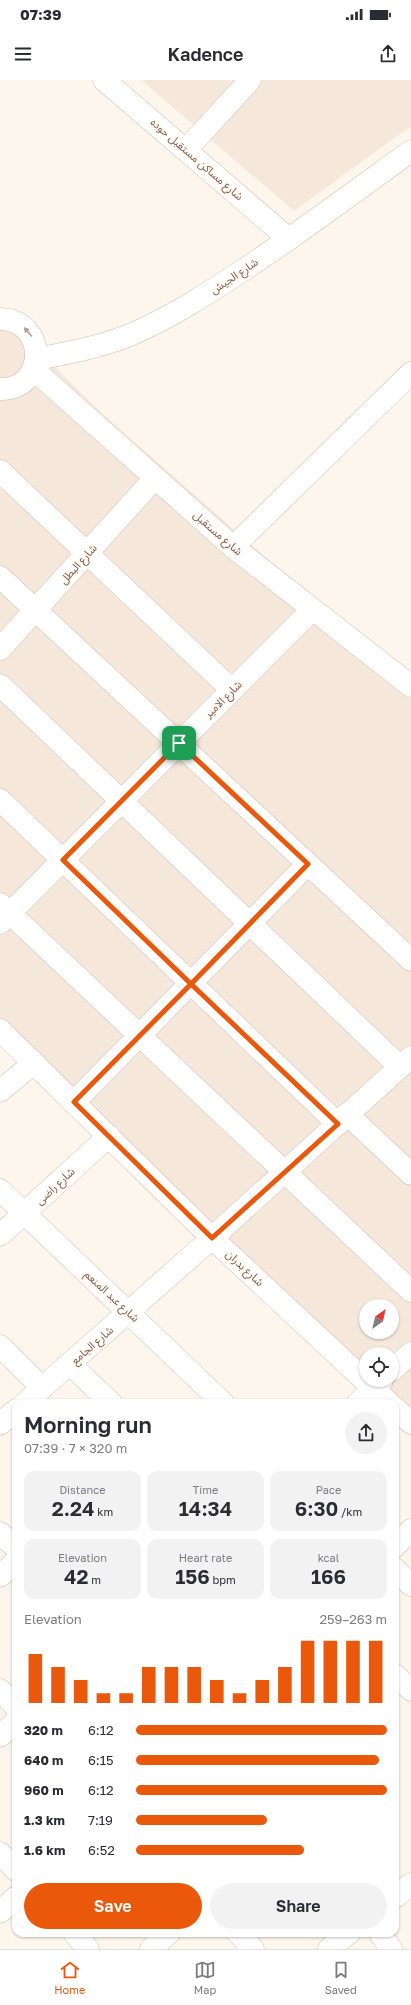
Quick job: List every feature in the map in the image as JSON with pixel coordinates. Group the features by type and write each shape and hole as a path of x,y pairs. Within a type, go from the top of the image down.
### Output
{"street":[{"name":"شارع مساكن مستقبل حوده","path":"104,80 290,239"},
{"path":"186,150 250,80"},
{"name":"شارع الجيش","path":"35,364 129,335 202,297 290,239 411,151"},
{"path":"0,319 17,322 26,329 32,337 36,348 35,364 21,384 12,388 0,389"},
{"name":"شارع مستقبل","path":"35,364 155,478 233,547 411,686"},
{"path":"233,547 411,373"},
{"path":"0,471 232,690"},
{"name":"شارع البطل","path":"0,649 155,478"},
{"path":"0,578 411,960"},
{"name":"شارع الامير","path":"3,914 63,860 312,610"},
{"path":"0,685 250,924 405,1062"},
{"path":"0,800 191,984 342,1119 411,1174"},
{"path":"74,1102 308,864"},
{"path":"3,914 140,1035 411,1291"},
{"name":"شارع بدران","path":"0,1030 212,1238 359,1368"},
{"name":"شارع الجامع","path":"30,1399 212,1238 405,1062"},
{"path":"0,1091 34,1063"},
{"name":"شارع راضى","path":"0,1235 109,1136"},
{"name":"شارع عبد المنعم","path":"0,1190 219,1399"},
{"path":"0,1346 42,1388"},
{"path":"399,1364 411,1353"},
{"path":"70,1364 107,1399"},
{"path":"362,1399 374,1387"},
{"name":"شارع بدران","path":"379,1387 386,1399"},
{"path":"399,1412 411,1423"},
{"path":"0,1424 12,1414"},
{"path":"399,1542 411,1530"},
{"path":"0,1533 12,1544"},
{"path":"0,1576 12,1565"},
{"path":"399,1573 411,1585"},
{"path":"399,1679 411,1690"},
{"path":"0,1690 12,1703"},
{"path":"0,1736 12,1725"},
{"path":"0,1853 12,1866"},
{"path":"399,1893 411,1884"},
{"path":"0,1912 12,1901"},
{"path":"78,1937 88,1949"},
{"path":"151,1949 164,1937"},
{"path":"242,1937 253,1949"},
{"path":"329,1949 344,1937"},
{"path":"383,1937 391,1949"}],"shaded area":[{"path":"141,80 411,80 411,126 294,211"},
{"path":"0,314 104,415 288,577 411,671 411,1437 399,1425 399,1399 372,1399 360,1387 399,1387 399,1347 359,1347 359,1386 0,1037"}],"route":[{"path":"179,743 63,860 191,984 74,1102 212,1238 338,1124 191,984 308,864 179,743"}]}
